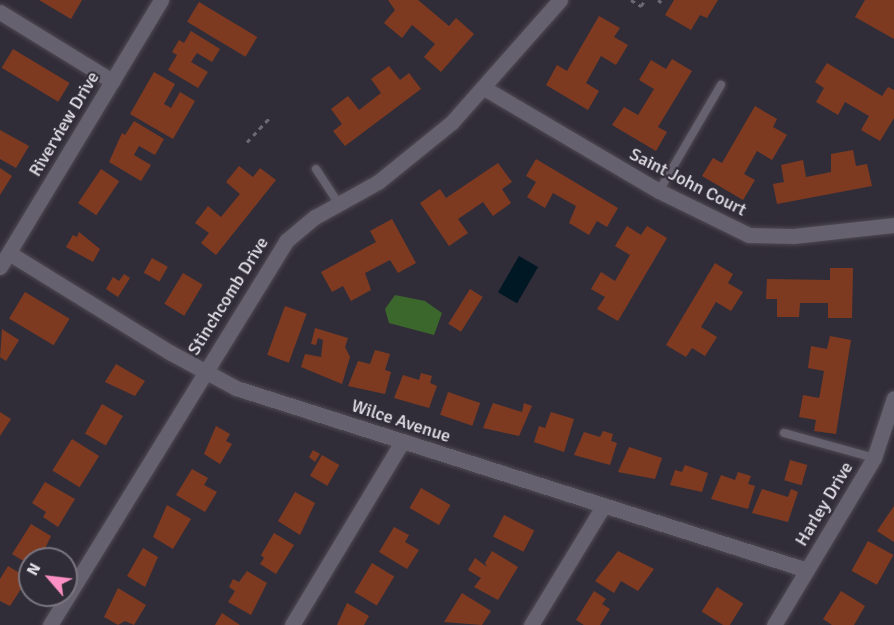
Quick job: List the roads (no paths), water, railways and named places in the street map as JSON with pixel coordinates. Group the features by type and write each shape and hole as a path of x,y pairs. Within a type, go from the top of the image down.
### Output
{"street":[{"name":"Riverview Drive","path":"0,267 161,0"},
{"name":"Stinchcomb Drive","path":"50,625 203,372 286,241 339,204 378,182 428,143 484,88 560,0"},
{"path":"0,12 112,81"},
{"name":"Saint John Court","path":"484,88 659,191 749,235 794,236 894,225"},
{"name":"Wilce Avenue","path":"9,253 203,372 236,388 807,570"},
{"name":"Harley Drive","path":"774,625 874,458 894,398"},
{"path":"292,625 402,442"},
{"path":"531,625 604,505"}],"lane":[{"path":"659,191 721,85"},
{"path":"316,169 339,204"},
{"path":"784,433 874,458"}],"water":[{"path":"519,256 538,267 517,303 498,292"}]}
